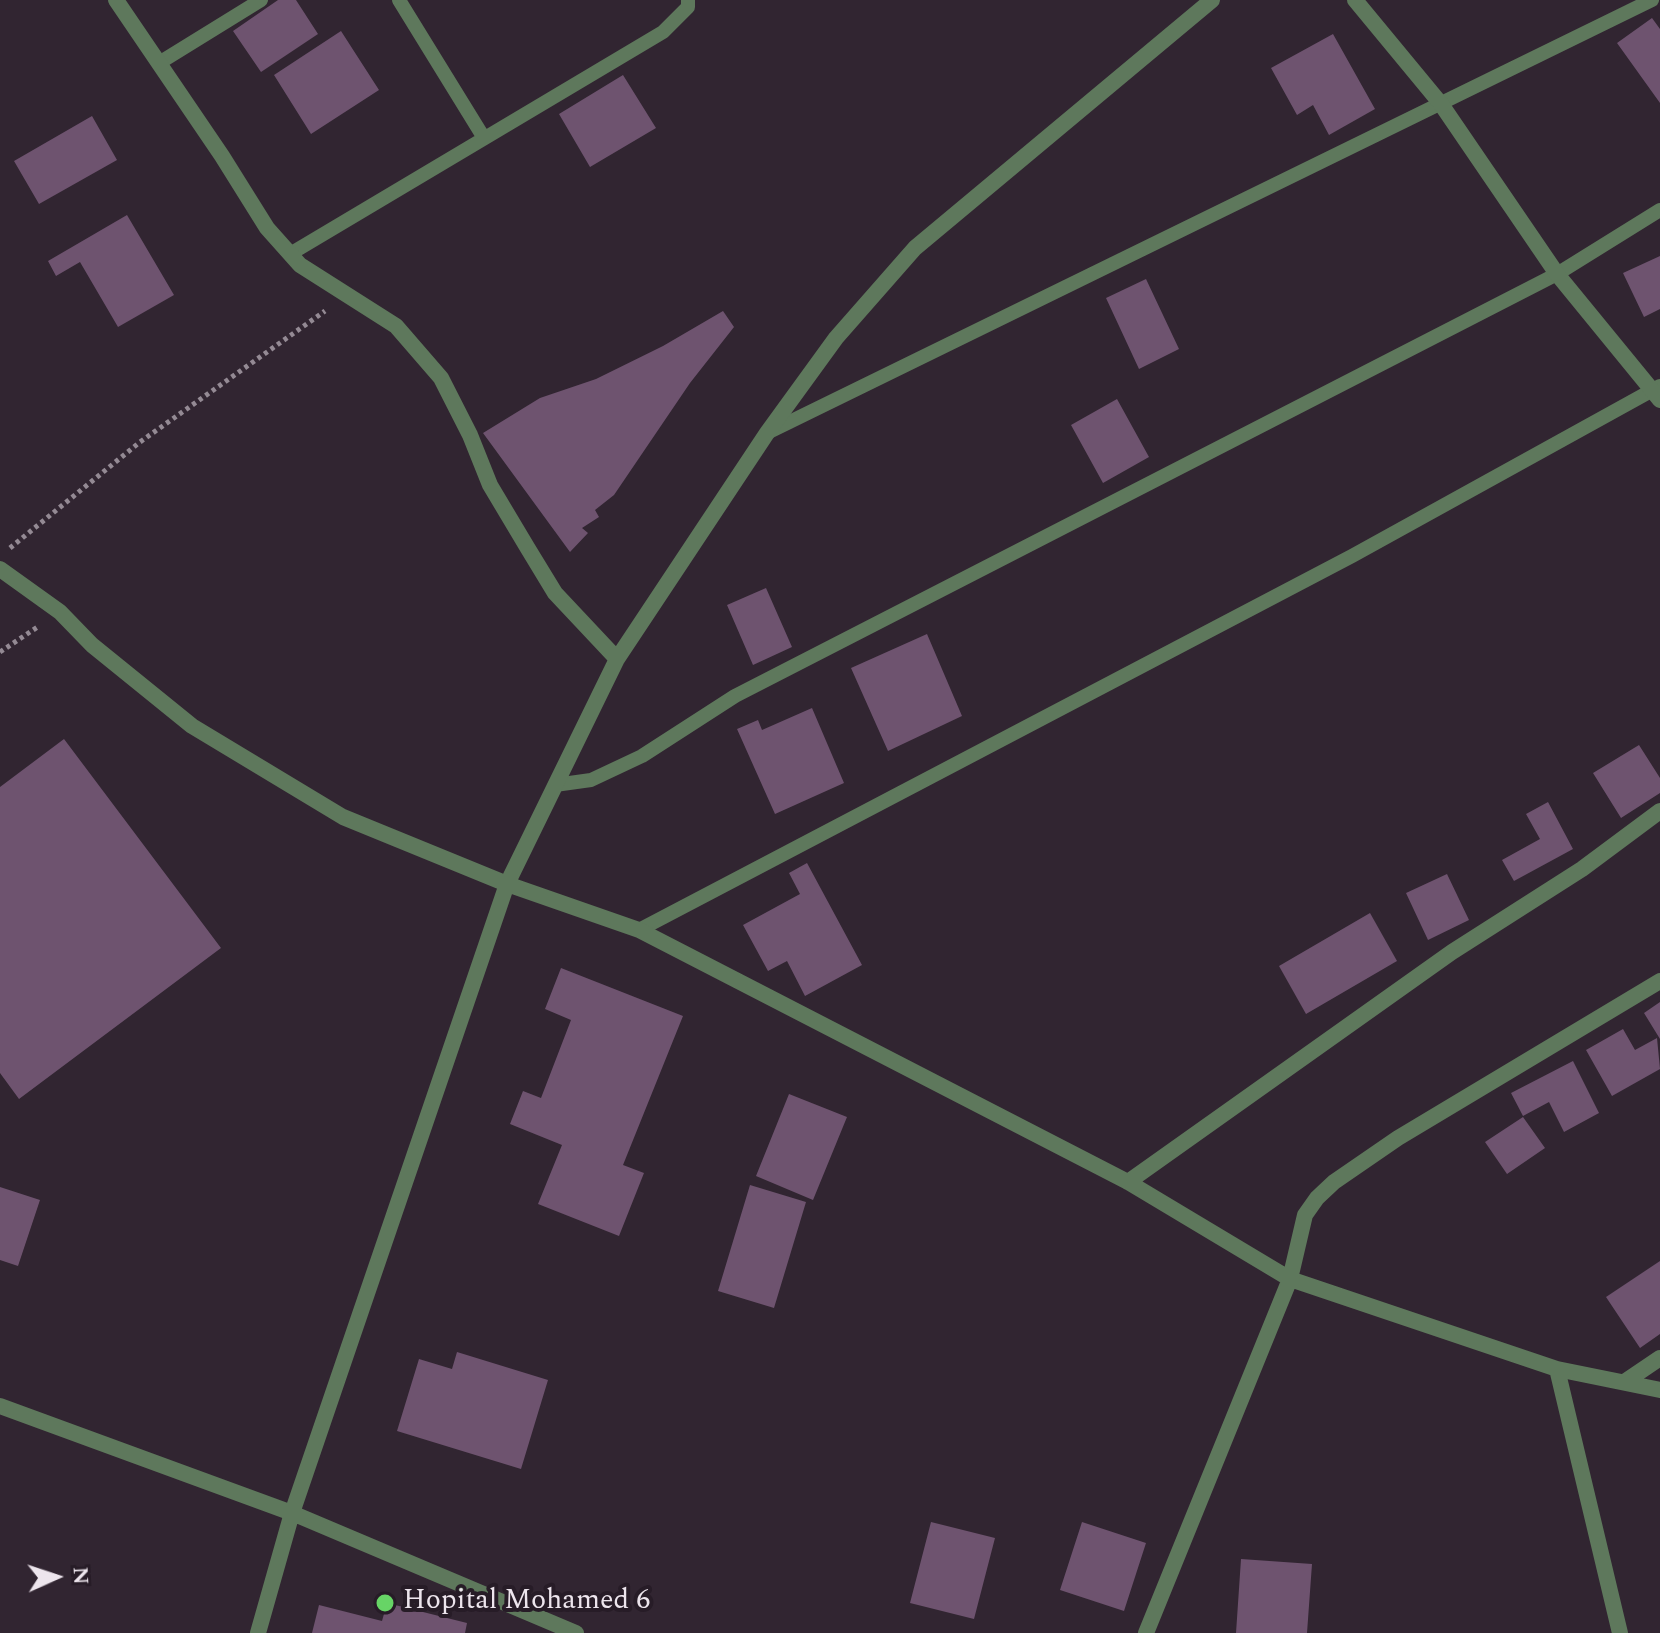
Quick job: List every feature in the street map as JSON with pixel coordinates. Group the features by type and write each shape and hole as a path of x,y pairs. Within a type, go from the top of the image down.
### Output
{"street":[{"path":"116,0 267,228 300,265 396,326 441,378 490,485 555,593 617,659"},
{"path":"258,1633 292,1513 507,884 617,659 767,433 836,338 915,248 1212,0"},
{"path":"1355,0 1441,104 1557,274 1658,392"},
{"path":"0,569 60,612 92,645 192,726 343,817 507,884 639,930 1128,1182 1290,1279 1557,1369 1660,1390"},
{"path":"1128,1182 1452,952 1582,869 1660,811"},
{"path":"1146,1633 1290,1279 1305,1215 1334,1182 1398,1138 1660,981"},
{"path":"1626,1381 1660,1358"},
{"path":"1557,1369 1620,1633"},
{"path":"0,1406 292,1513 576,1633"}],"lane":[{"path":"159,63 261,0"},
{"path":"399,0 484,138"},
{"path":"290,254 663,32 688,7 688,0"},
{"path":"767,433 1652,0"},
{"path":"555,785 591,780 642,756 735,696 1557,274 1660,210"},
{"path":"639,930 1658,392"}],"path":[{"path":"0,556 140,442 347,295"},
{"path":"0,652 60,612"}],"building":[{"path":"278,0 296,0 318,34 261,72 233,31"},
{"path":"1652,18 1660,29 1660,103 1617,43"},
{"path":"341,31 379,90 311,134 274,75"},
{"path":"1333,34 1375,109 1329,135 1313,105 1297,115 1271,68"},
{"path":"623,75 656,128 590,167 559,114"},
{"path":"92,116 117,160 39,204 14,161"},
{"path":"127,215 174,295 118,327 80,262 56,276 48,261"},
{"path":"1660,256 1660,309 1644,317 1623,273"},
{"path":"1146,279 1179,349 1139,369 1106,298"},
{"path":"723,311 734,327 690,383 614,495 595,510 599,517 582,528 588,533 570,552 483,433 540,398 596,379 663,346"},
{"path":"1117,399 1149,457 1103,483 1071,425"},
{"path":"766,588 792,647 753,665 727,605"},
{"path":"927,634 962,716 888,751 851,668"},
{"path":"812,708 844,783 775,814 737,729 758,720 762,730"},
{"path":"64,739 221,948 19,1099 0,1073 0,787"},
{"path":"1639,745 1660,778 1660,793 1621,818 1593,773"},
{"path":"1548,802 1573,849 1514,881 1502,860 1540,839 1526,814"},
{"path":"807,863 862,965 805,996 787,961 768,971 743,925 800,894 789,873"},
{"path":"1447,874 1469,920 1428,940 1406,893"},
{"path":"1370,913 1397,961 1306,1014 1279,966"},
{"path":"561,968 683,1016 623,1165 644,1173 619,1236 538,1204 562,1145 510,1124 523,1091 541,1098 571,1020 545,1009"},
{"path":"1660,1002 1660,1039 1644,1013"},
{"path":"1623,1029 1635,1050 1657,1038 1660,1069 1612,1096 1586,1050"},
{"path":"1573,1061 1599,1113 1564,1132 1549,1102 1523,1116 1511,1093"},
{"path":"789,1094 847,1117 813,1200 756,1176"},
{"path":"1523,1117 1545,1148 1507,1174 1485,1142"},
{"path":"750,1185 806,1202 774,1308 718,1291"},
{"path":"0,1187 40,1200 18,1266 0,1260"},
{"path":"1660,1261 1660,1334 1640,1348 1606,1297"},
{"path":"457,1352 548,1380 521,1469 397,1431 419,1359 452,1369"},
{"path":"931,1522 995,1538 974,1619 910,1603"},
{"path":"1082,1522 1146,1543 1124,1611 1060,1590"},
{"path":"1241,1559 1312,1564 1307,1633 1236,1633"},
{"path":"387,1603 467,1623 465,1633 312,1633 319,1605 382,1621"}],"place":[{"name":"Hopital Mohamed 6","path":"385,1603"}]}
